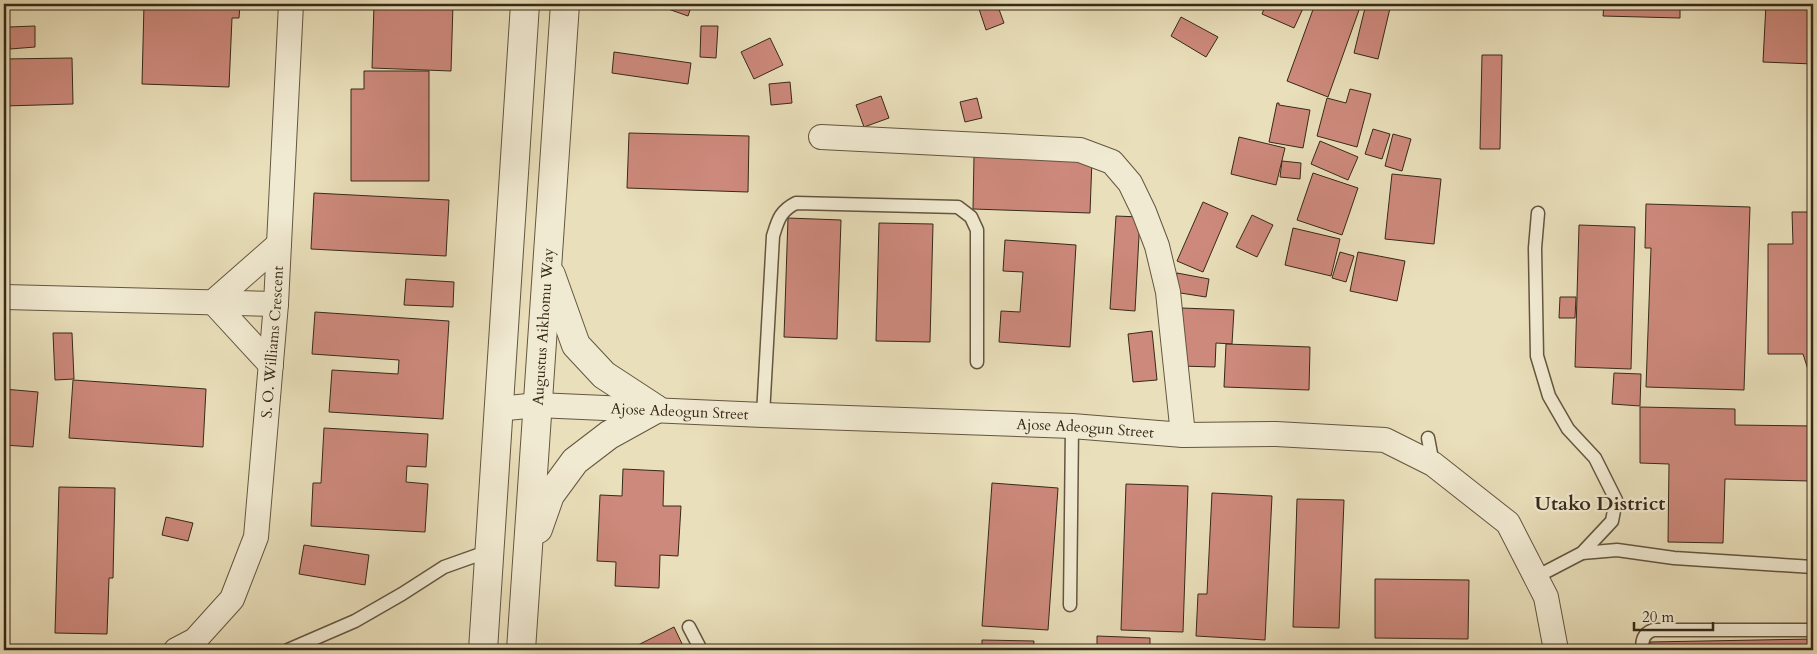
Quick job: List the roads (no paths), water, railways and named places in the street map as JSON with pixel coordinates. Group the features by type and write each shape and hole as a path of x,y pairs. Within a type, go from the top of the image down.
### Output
{"street":[{"name":"S. O. Williams Crescent","path":"176,650 195,640 232,599 256,537 276,304 291,4"},
{"path":"483,650 525,4"},
{"name":"Augustus Aikhomu Way","path":"521,650 565,4"},
{"path":"821,137 1080,150 1112,162 1130,183 1144,212 1156,246 1168,292 1183,435"},
{"path":"213,302 279,244"},
{"path":"527,559 550,495 575,462 609,435 656,410 604,375 576,345 547,261"},
{"path":"5,297 276,304"},
{"path":"213,302 271,365"},
{"name":"Ajose Adeogun Street","path":"498,409 537,405 1072,426 1183,435 1276,434 1384,440 1433,464 1508,522 1546,597 1556,650"}],"lane":[{"path":"763,415 773,236 778,220 786,208 796,203 958,207 971,217 977,230 977,362"},
{"path":"1536,577 1582,553 1612,521 1616,500 1595,458 1568,429 1549,396 1537,356 1535,248 1538,213"},
{"path":"1070,605 1072,426"},
{"path":"1428,438 1433,464"},
{"path":"1582,553 1617,550 1674,558 1813,567"},
{"path":"288,650 354,621 402,594 444,567 489,551"},
{"path":"689,627 701,650"},
{"path":"1642,650 1642,639 1647,632 1654,630 1813,630"}],"district":[{"name":"Utako District","path":"1600,503"}]}
